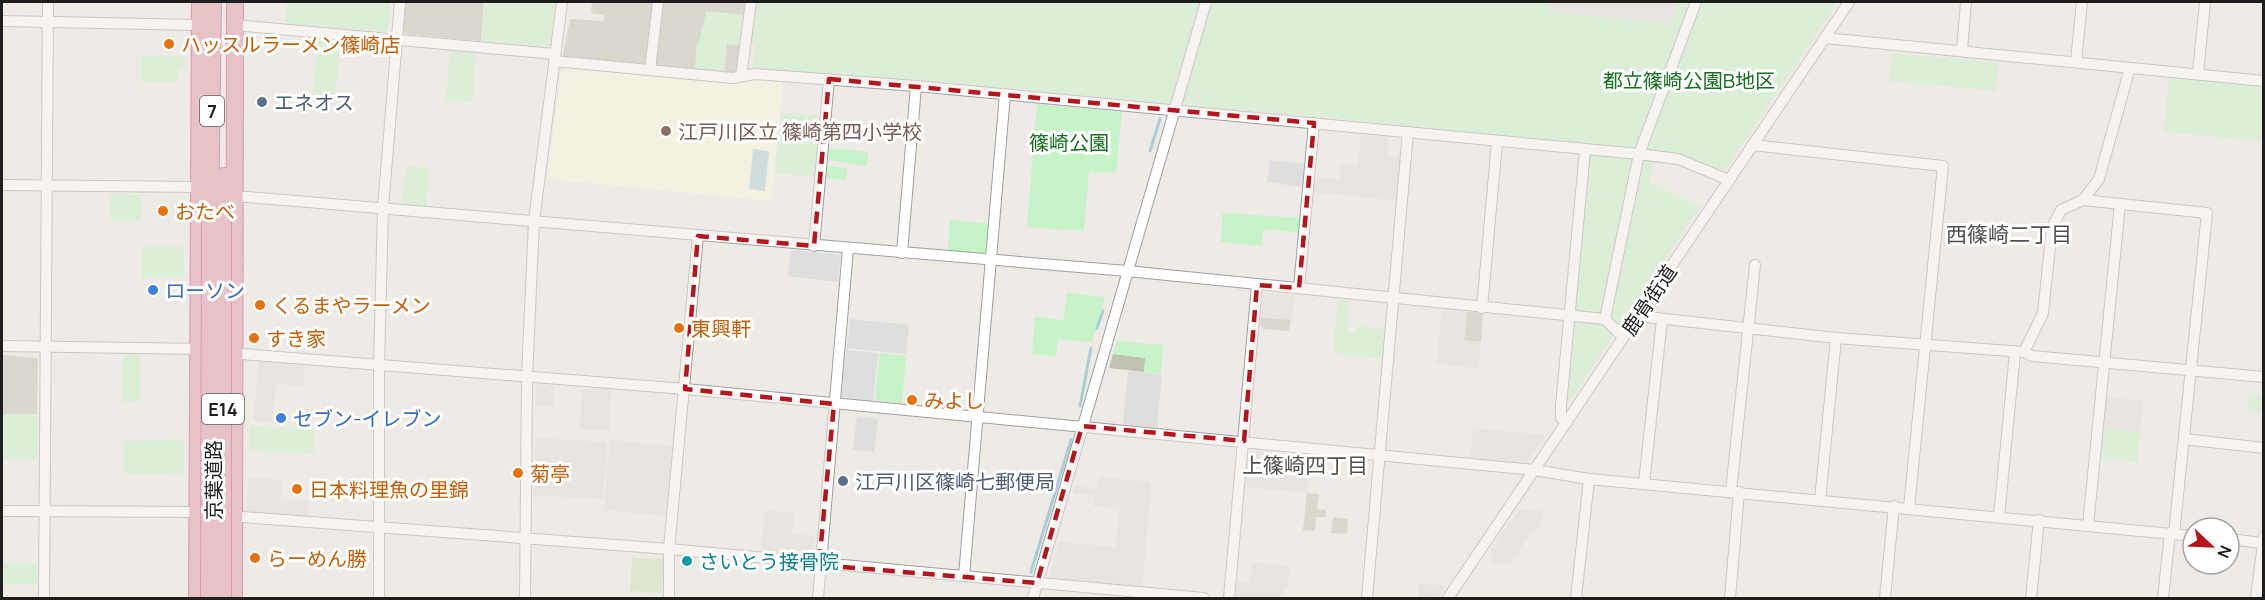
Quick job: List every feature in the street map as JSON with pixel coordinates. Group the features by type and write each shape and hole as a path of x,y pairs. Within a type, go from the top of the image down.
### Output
{"highway":[{"name":"京葉道路","path":"197,598 200,2"},
{"name":"7","path":"213,2 217,221"},
{"name":"7","path":"217,221 226,2"},
{"name":"京葉道路","path":"234,598 235,2"},
{"name":"京葉道路","path":"209,598 217,221"},
{"name":"京葉道路","path":"217,221 223,598"}],"street":[{"path":"44,598 48,2"},
{"path":"379,598 379,365 383,208 400,2"},
{"path":"525,598 527,378 534,221 562,2"},
{"path":"650,70 658,2"},
{"path":"741,76 752,2"},
{"path":"1033,598 1172,111 1206,2"},
{"path":"1605,320 1639,154 1695,2"},
{"name":"鹿骨街道","path":"1448,598 1849,2"},
{"path":"1962,50 1966,2"},
{"path":"2076,62 2082,2"},
{"path":"2198,73 2205,2"},
{"path":"2,21 199,25"},
{"path":"234,24 396,39 733,78 754,74 916,86 1639,154 1678,159 1729,180"},
{"path":"1825,38 2264,81"},
{"path":"1999,516 2019,352 2043,313 2052,227 2061,210 2083,200 2099,179 2130,68"},
{"path":"814,246 829,79"},
{"path":"902,253 916,86"},
{"path":"964,576 1005,94"},
{"path":"1299,288 1314,123"},
{"path":"1367,598 1408,132"},
{"path":"1482,308 1497,142"},
{"path":"1752,145 1943,166 1909,508"},
{"path":"1567,422 1561,418 1561,406 1585,150"},
{"path":"2,185 199,187"},
{"path":"235,196 1127,271 1299,288 1605,320 1623,337"},
{"path":"2083,200 2207,213 2184,439 2163,598"},
{"path":"2088,526 2120,204"},
{"path":"669,598 669,549 698,236"},
{"path":"818,598 819,565 848,249"},
{"path":"1730,598 1735,491 1755,265"},
{"path":"1229,598 1257,285"},
{"path":"1638,316 1836,338 2019,352 2032,356 2264,377"},
{"path":"1644,483 1662,320"},
{"path":"1820,500 1836,338"},
{"path":"2,346 197,348 235,354 685,390 1380,454 1589,478 2181,534"},
{"path":"2184,439 2264,448"},
{"path":"1576,598 1589,478"},
{"path":"1885,598 1894,506"},
{"path":"2,511 196,511 380,528 669,549 819,565 1204,598"},
{"path":"2031,598 2039,520"},
{"path":"2241,539 2263,539 2256,598"}],"highlighted area":[{"path":"829,79 1314,123 1299,288 1257,285 1244,441 1082,426 1037,583 819,565 834,404 685,389 698,236 814,246"}],"shaded area":[{"path":"406,2 484,2 481,41 406,34 403,31"},
{"path":"592,2 655,2 647,67 562,59 570,19 604,21 604,15 591,13"},
{"path":"662,2 746,2 745,15 702,27 700,41 697,42 695,71 654,67"},
{"path":"1551,2 1678,2 1670,23 1550,12"},
{"path":"727,44 741,45 737,74 724,73"},
{"name":"江戸川区立 篠崎第四小学校","path":"567,68 742,82 752,79 783,82 771,201 547,179 561,73"},
{"path":"1361,135 1388,137 1387,156 1402,157 1398,201 1313,192 1315,177 1339,179 1340,164 1358,166"},
{"path":"1270,160 1306,164 1304,187 1267,182"},
{"path":"791,250 841,255 838,282 788,276"},
{"path":"1265,293 1294,295 1292,320 1261,317 1262,295"},
{"path":"1442,310 1467,312 1464,340 1481,342 1478,368 1437,364"},
{"path":"1467,312 1483,313 1481,342 1464,341"},
{"path":"1261,317 1291,320 1289,331 1263,329 1260,325"},
{"path":"850,319 909,325 906,354 847,348"},
{"path":"846,350 878,353 873,401 841,397"},
{"path":"1113,354 1146,358 1144,372 1109,368"},
{"path":"2,355 38,358 37,414 2,414"},
{"path":"259,362 305,366 303,386 276,384 272,422 253,421"},
{"path":"1128,370 1162,375 1157,428 1123,424"},
{"path":"537,385 554,386 553,407 535,405"},
{"path":"582,389 611,390 609,431 580,429"},
{"path":"2103,397 2143,401 2140,432 2100,428"},
{"path":"857,416 878,419 874,452 853,450"},
{"path":"1473,428 1547,435 1527,463 1470,458"},
{"path":"536,438 607,442 603,499 533,495"},
{"path":"610,440 675,446 668,516 604,510"},
{"path":"1251,450 1311,456 1307,493 1245,487 1248,453"},
{"path":"249,477 282,480 281,499 309,501 307,518 246,513"},
{"path":"1099,477 1151,482 1142,589 1049,580 1059,542 1116,547 1119,509 1093,506 1094,495 1073,493 1075,486 1098,489"},
{"path":"1307,493 1319,494 1317,509 1326,510 1326,517 1316,517 1315,531 1303,530"},
{"path":"1519,509 1542,511 1540,529 1534,528 1510,564 1493,563 1490,551"},
{"path":"765,510 794,513 792,534 814,536 812,557 761,552"},
{"path":"1333,517 1348,519 1347,534 1331,533"},
{"path":"1252,562 1289,566 1288,588 1284,590 1283,598 1239,598 1235,596 1236,582 1251,583"},
{"path":"1419,583 1446,586 1438,598 1418,598"}],"green space":[{"path":"287,2 390,2 388,32 285,23"},
{"path":"484,2 556,2 550,44 547,46 481,41"},
{"name":"篠崎公園","path":"755,2 1838,2 1722,175 1656,154 1649,182 1700,207 1566,406 1587,144 1321,117 752,68 755,44 749,43"},
{"path":"706,11 745,15 741,45 727,44 724,73 695,71 697,41 700,41"},
{"path":"318,39 340,41 335,98 313,96"},
{"path":"450,51 476,54 472,102 446,100"},
{"path":"1892,53 1999,63 1996,91 1889,81"},
{"path":"141,56 184,56 185,68 178,68 178,82 141,82"},
{"path":"2169,76 2263,84 2263,141 2164,132"},
{"name":"篠崎公園","path":"1037,104 1122,112 1116,173 1089,171 1084,231 1027,227"},
{"path":"781,113 822,116 817,177 775,173"},
{"path":"826,148 868,152 867,166 828,160"},
{"path":"406,166 429,168 426,206 402,204"},
{"path":"828,166 847,168 846,180 824,178"},
{"path":"111,194 141,194 141,221 111,221"},
{"path":"1223,213 1300,218 1299,233 1263,229 1262,246 1221,242"},
{"path":"950,220 991,224 989,254 948,251"},
{"path":"142,247 184,247 184,277 142,277"},
{"path":"1067,293 1105,297 1092,342 1058,339 1056,356 1032,354 1035,317 1064,320"},
{"path":"1338,300 1349,301 1347,332 1355,332 1356,326 1385,329 1382,359 1333,354"},
{"path":"1117,341 1163,345 1161,374 1144,372 1145,358 1113,354"},
{"path":"880,353 906,356 902,403 875,400"},
{"path":"123,355 140,355 140,402 123,402"},
{"path":"2249,394 2263,396 2263,413 2247,411"},
{"path":"2,414 37,414 37,459 2,459"},
{"path":"250,426 315,430 313,454 249,450"},
{"path":"2100,428 2140,432 2137,462 2097,458"},
{"path":"183,440 184,473 124,474 124,441"},
{"path":"632,558 664,559 662,593 630,591"},
{"path":"2,563 37,563 37,584 2,584"}],"water":[{"path":"753,149 769,151 765,191 749,189"}],"waterway":[{"path":"1150,151 1160,119"},
{"path":"1097,328 1103,311"},
{"path":"1080,406 1091,348"},
{"path":"1031,572 1071,440"}],"place":[{"name":"ハッスルラーメン篠崎店","path":"169,44"},
{"name":"エネオス","path":"262,102"},
{"name":"江戸川区立 篠崎第四小学校","path":"666,131"},
{"name":"おたべ","path":"163,211"},
{"name":"ローソン","path":"153,290"},
{"name":"くるまやラーメン","path":"260,305"},
{"name":"東興軒","path":"679,328"},
{"name":"すき家","path":"254,338"},
{"name":"みよし","path":"912,400"},
{"name":"セブン-イレブン","path":"281,418"},
{"name":"菊亭","path":"518,473"},
{"name":"江戸川区篠崎七郵便局","path":"843,481"},
{"name":"日本料理魚の里錦","path":"297,489"},
{"name":"らーめん勝","path":"255,558"},
{"name":"さいとう接骨院","path":"687,561"}],"district":[{"name":"西篠崎二丁目","path":"2009,234"},
{"name":"上篠崎四丁目","path":"1305,465"}],"park label":[{"name":"都立篠崎公園B地区","path":"1689,80"}]}
